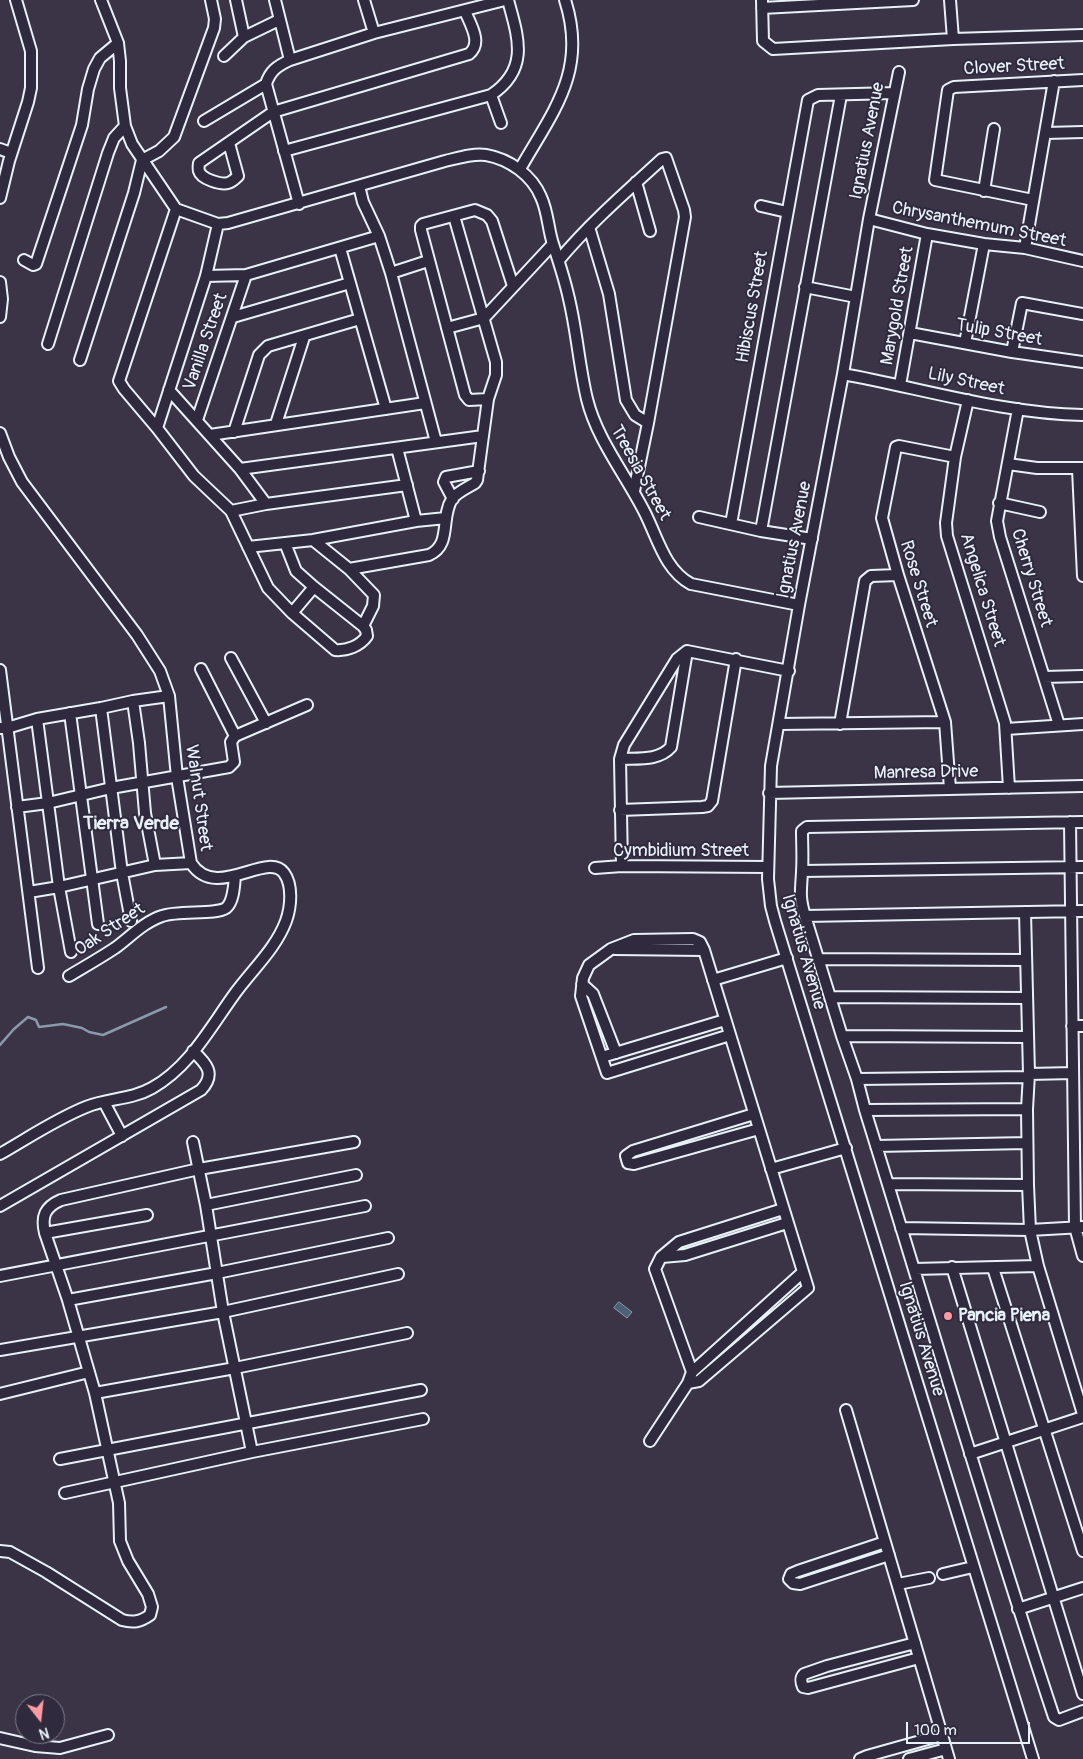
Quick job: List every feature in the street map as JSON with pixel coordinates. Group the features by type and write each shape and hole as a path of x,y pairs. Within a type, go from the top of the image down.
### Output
{"street":[{"path":"0,198 11,153 31,88 31,51 16,0"},
{"path":"101,0 118,43 120,88 125,126 132,144 176,209 218,224 299,204 469,155 486,155 504,160 520,169 560,98 569,74 573,53 572,30 565,0"},
{"path":"80,360 134,194 142,160 159,151 174,137 214,28 215,19 210,0"},
{"path":"236,0 244,37"},
{"path":"275,0 290,60"},
{"path":"364,0 374,33"},
{"path":"284,151 491,95 506,82 518,55 519,41 507,0 374,33 277,66 269,74 266,84 284,151 299,204"},
{"path":"913,0 762,4 763,41 773,49 1083,34"},
{"path":"950,0 953,39"},
{"path":"229,143 274,112 470,54 474,50 476,41 465,11"},
{"path":"224,56 244,37 279,20"},
{"path":"24,260 34,265 36,264 82,126 88,89 94,69 100,58 118,43"},
{"name":"Ignatius Avenue","path":"899,72 869,219 843,374 799,605 771,766 768,868 771,906 1033,1759"},
{"name":"Clover Street","path":"984,191 935,180 948,90 954,87 1083,80"},
{"path":"1025,248 1054,81"},
{"path":"204,121 266,84"},
{"path":"762,531 841,94 894,93"},
{"name":"Hibiscus Street","path":"731,524 808,100 818,95 841,94"},
{"path":"491,95 501,123"},
{"path":"48,344 108,153 114,138 125,126"},
{"path":"994,129 984,191 1033,200"},
{"path":"1046,133 1083,132"},
{"path":"0,149 11,153"},
{"path":"559,260 589,227 636,182 662,159 666,158 685,217 634,491"},
{"name":"Treesia Street","path":"520,169 534,185 541,197 570,300 587,399 593,420 598,432 634,491 667,561 677,575 691,584 799,605"},
{"path":"636,182 650,231"},
{"path":"359,186 363,202 379,236 391,273 436,442"},
{"path":"760,206 787,212"},
{"path":"176,209 119,381 194,476 231,511 265,584 292,613 335,650 354,647 363,642 367,633 363,626 296,571 285,543"},
{"path":"488,399 472,400 466,398 428,262 420,230 421,226 475,210 487,215 492,221 513,286"},
{"path":"350,569 437,552 442,546 446,518 452,498 475,483 479,471 488,399 496,375 496,367 484,318 454,216"},
{"name":"Chrysanthemum Street","path":"869,219 927,234 984,244 1025,248 1083,261"},
{"path":"157,428 206,276 218,224"},
{"path":"589,227 609,294 626,400 630,409 648,423"},
{"name":"Marygold Street","path":"900,385 927,234"},
{"path":"206,276 246,275 379,236"},
{"path":"447,328 484,318 553,244"},
{"path":"965,343 984,244"},
{"path":"340,248 386,409"},
{"path":"391,273 428,262"},
{"name":"Vanilla Street","path":"197,420 246,275"},
{"path":"0,282 2,299 0,317"},
{"path":"232,317 350,283"},
{"path":"805,287 856,297"},
{"path":"1012,352 1022,303 1083,314"},
{"path":"234,432 259,355 268,346 304,337 360,319"},
{"name":"Tulip Street","path":"910,333 1012,352 1083,362"},
{"path":"276,424 304,337"},
{"name":"Lily Street","path":"843,374 1018,409 1083,415"},
{"path":"169,390 240,469 266,504"},
{"name":"Angelica Street","path":"968,400 955,457 946,536 1006,729 1009,788"},
{"path":"210,435 425,403"},
{"name":"Cherry Street","path":"1018,409 997,521 1000,537 1059,724"},
{"name":"Walnut Street","path":"0,433 8,456 22,482 137,635 160,671 169,696 177,777 191,863 201,874 213,878 235,876 249,871 273,867 283,871 288,880 290,898 287,919 273,945 236,992 194,1051"},
{"path":"240,469 483,436"},
{"name":"Rose Street","path":"950,789 944,722 898,575 877,517 896,447 955,457"},
{"path":"397,448 416,521"},
{"path":"1008,464 1037,468 1081,469 1083,576"},
{"path":"452,498 444,482 446,477 479,471"},
{"path":"231,511 266,504 407,485"},
{"path":"999,504 1040,512"},
{"path":"699,517 762,531 812,539"},
{"path":"248,547 313,540 416,521 446,518"},
{"path":"313,540 350,569 374,595 373,606 363,626"},
{"path":"840,724 865,581 871,576 898,575"},
{"path":"292,613 314,587"},
{"path":"622,866 620,759 624,745 677,659 688,651 789,671"},
{"path":"620,759 657,757 671,747 688,651"},
{"path":"231,658 266,723"},
{"path":"620,810 702,807 708,806 712,802 736,659"},
{"path":"201,669 236,736"},
{"path":"0,670 5,755 17,806 38,968"},
{"path":"1044,678 1083,676"},
{"path":"4,728 38,719 169,696"},
{"path":"133,701 140,743 145,813 155,865"},
{"path":"17,806 48,803 111,788 224,769 232,766 234,762 231,742 236,736 307,706"},
{"path":"101,708 122,873 131,921"},
{"path":"70,713 98,924"},
{"path":"38,719 59,887 72,952"},
{"path":"779,724 944,722"},
{"path":"1006,729 1059,724 1083,724"},
{"name":"Manresa Drive","path":"769,793 1083,786"},
{"path":"1070,822 1072,1073 1079,1182 1079,1227 1083,1256"},
{"path":"1083,822 806,827 802,831 800,900 857,1079 1018,1610 1054,1717 1059,1720 1083,1711"},
{"path":"29,892 155,865 191,863"},
{"name":"Cymbidium Street","path":"595,868 622,866 768,868"},
{"path":"802,871 1083,867"},
{"name":"Oak Street","path":"69,976 100,958 133,933 160,916 182,912 225,909 230,901 235,876"},
{"path":"805,916 1083,911"},
{"path":"970,1454 1083,1416 1038,1266 1030,1230 1027,1143 1028,1075 1025,912"},
{"path":"688,1383 698,1381 807,1290 726,1020 700,942 693,940 634,940 611,949 590,965 583,978 581,996 607,1072 730,1035"},
{"path":"713,980 786,958"},
{"path":"818,959 1026,960"},
{"path":"582,984 593,994 616,1053"},
{"path":"830,997 1027,998"},
{"path":"602,1057 726,1020"},
{"path":"1072,1026 1083,1026"},
{"path":"842,1036 1027,1037"},
{"path":"0,1154 77,1111 104,1102 127,1098 152,1088 180,1067 194,1051 205,1062 209,1072 208,1082 201,1090 0,1206"},
{"path":"857,1079 1072,1073"},
{"path":"104,1102 122,1136"},
{"path":"865,1110 1027,1109"},
{"path":"754,1114 633,1151 626,1156 628,1163 634,1164 759,1129"},
{"path":"193,1142 252,1452"},
{"path":"0,1551 10,1552 122,1620 132,1623 143,1620 150,1615 152,1607 148,1594 128,1561 120,1541 120,1503 95,1393 68,1300 44,1233 42,1221 46,1211 61,1200 199,1168 354,1142"},
{"path":"876,1146 1027,1143"},
{"path":"771,1169 846,1148"},
{"path":"206,1205 356,1175"},
{"path":"888,1184 1028,1185"},
{"path":"0,1276 365,1206"},
{"path":"692,1372 656,1269 662,1257 679,1242 783,1208"},
{"path":"44,1233 147,1215"},
{"path":"662,1257 685,1255 787,1223"},
{"path":"902,1228 1030,1230 1079,1227"},
{"path":"68,1300 217,1273 388,1238"},
{"path":"914,1269 1038,1266"},
{"path":"952,1268 1083,1694"},
{"path":"993,1268 1083,1552"},
{"path":"650,1441 688,1383 692,1372 802,1272"},
{"path":"0,1350 224,1312 398,1274"},
{"path":"95,1393 235,1368 407,1333"},
{"path":"0,1394 89,1372"},
{"path":"60,1459 245,1422 421,1390"},
{"path":"846,1410 949,1759"},
{"path":"65,1493 252,1452 423,1419"},
{"path":"885,1542 798,1571 791,1574 789,1579 793,1583 800,1584 889,1555"},
{"path":"943,1574 973,1567"},
{"path":"898,1584 929,1578"},
{"path":"1018,1610 1083,1588"},
{"path":"915,1643 827,1666 804,1674 800,1682 803,1687 808,1688 919,1658"},
{"path":"0,1738 35,1746 60,1748 108,1735"},
{"path":"860,1759 942,1735"},
{"path":"909,1759 946,1748"}],"water":[{"path":"619,1302 632,1312 627,1318 614,1308"}],"waterway":[{"path":"0,1045 28,1017 36,1020 39,1027 63,1024 103,1035 166,1007"}],"place":[{"name":"Pancia Piena","path":"948,1316"}],"district":[{"name":"Tierra Verde","path":"131,824"}]}
